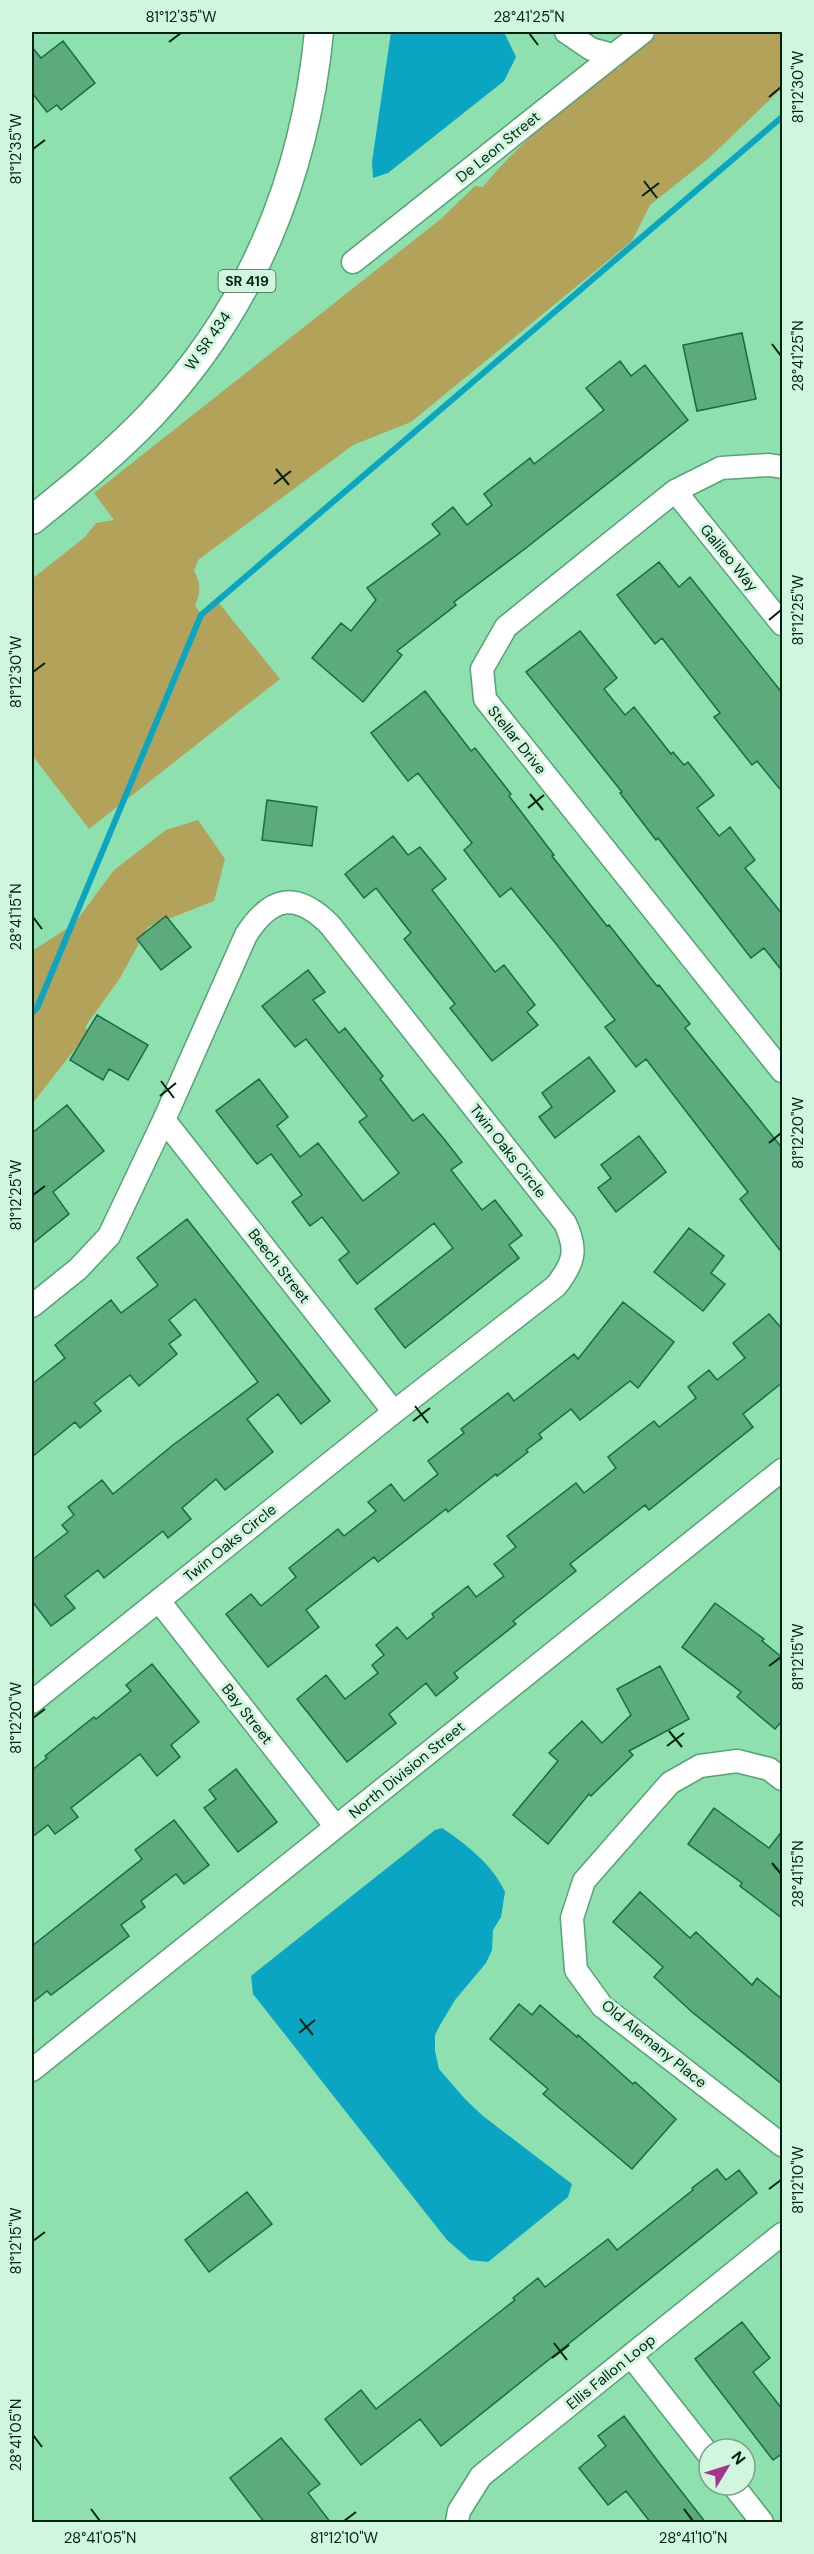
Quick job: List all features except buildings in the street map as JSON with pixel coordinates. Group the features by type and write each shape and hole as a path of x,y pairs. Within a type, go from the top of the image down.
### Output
{"main road":[{"name":"W SR 434","path":"32,520 81,480 152,413 218,329 250,277 274,226 303,137 315,75 319,32"}],"street":[{"path":"566,32 591,49 613,55"},
{"name":"De Leon Street","path":"353,262 643,32"},
{"name":"Stellar Drive","path":"783,467 769,465 721,468 675,491 506,627 482,669 485,699 783,1071"},
{"name":"Galileo Way","path":"675,491 783,624"},
{"name":"Twin Oaks Circle","path":"32,1306 78,1269 109,1236 164,1120 246,935 256,920 269,908 285,901 315,909 330,925 565,1223 572,1238 574,1255 567,1272 556,1286 394,1412 32,1702"},
{"name":"Beech Street","path":"164,1120 394,1412"},
{"name":"North Division Street","path":"32,2070 783,1470"},
{"name":"Bay Street","path":"159,1601 336,1827"},
{"name":"Old Alemany Place","path":"783,1779 769,1769 737,1761 700,1766 670,1783 584,1881 572,1918 576,1970 602,2006 783,2145"},
{"name":"Ellis Fallon Loop","path":"457,2523 459,2511 481,2476 783,2235"},
{"path":"631,2356 697,2440"},
{"path":"741,2497 762,2523"}],"shaded area":[{"path":"660,32 782,32 782,88 709,158 650,205 632,241 411,422 353,445 198,560 194,571 199,584 195,605 201,615 218,602 280,679 89,829 32,755 32,579 85,537 96,523 114,520 94,493 442,218 475,186 483,187 497,170 545,124 614,67 619,69 622,61"},
{"path":"198,820 225,859 214,901 148,927 120,978 85,1027 89,1031 32,1104 32,951 74,924 114,870 166,830"}],"water":[{"path":"391,32 504,32 516,57 504,81 388,173 373,178 372,162"},
{"path":"442,1828 486,1864 505,1892 501,1917 493,1930 492,1950 486,1963 455,2000 435,2035 435,2051 439,2069 483,2116 572,2184 568,2197 488,2262 470,2260 447,2240 253,1994 251,1976 435,1830"}],"waterway":[{"path":"32,1013 37,1008 201,615 782,117"}]}
